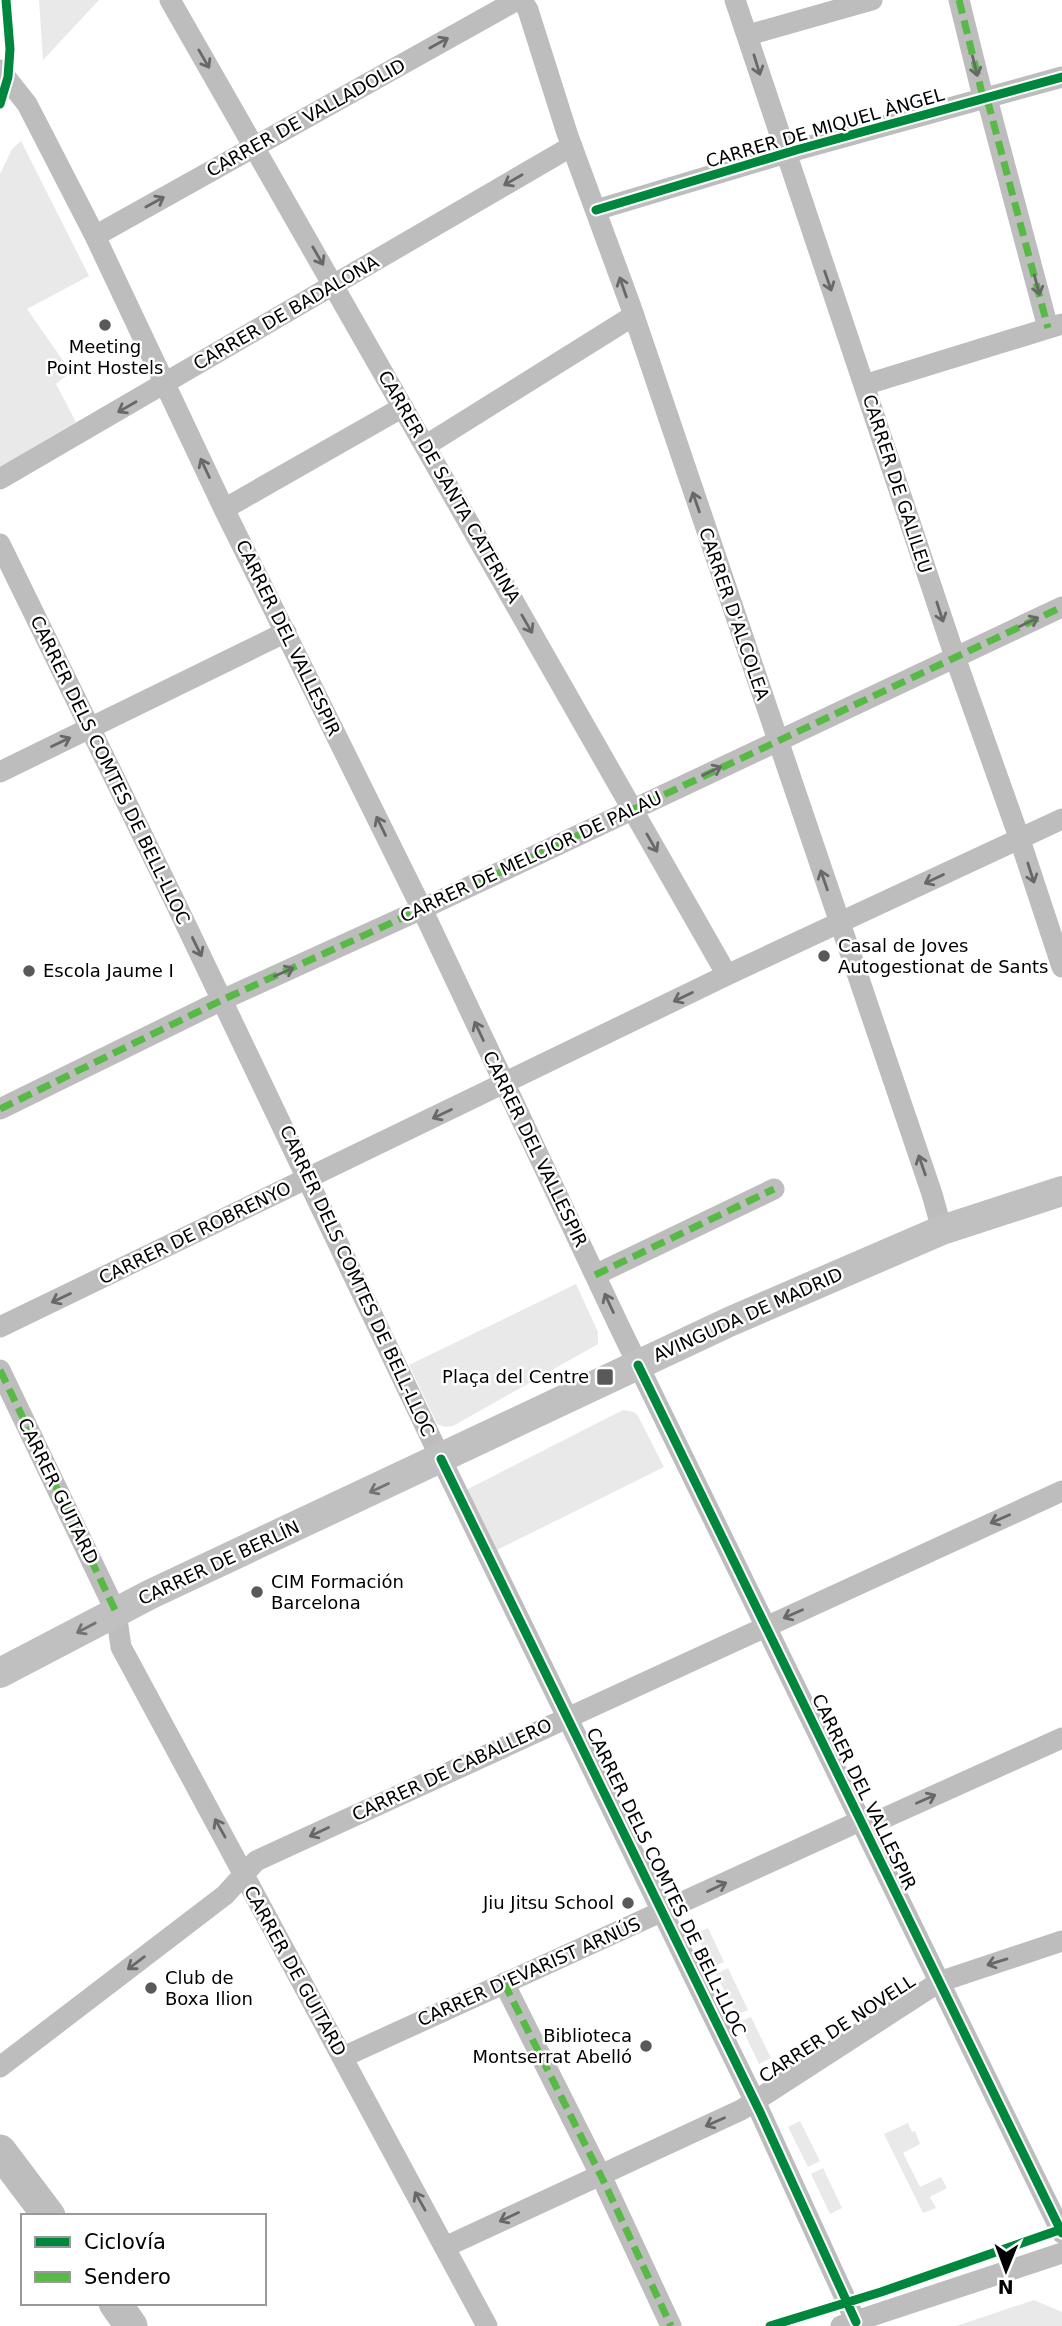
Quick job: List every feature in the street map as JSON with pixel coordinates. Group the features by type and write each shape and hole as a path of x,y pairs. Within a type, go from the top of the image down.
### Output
{"main road":[{"name":"AVINGUDA DE MADRID","path":"441,1459 729,1322 942,1230 1062,1191"},
{"name":"CARRER DE BERLÍN","path":"0,1673 116,1612 441,1459"},
{"path":"0,2151 47,2214"},
{"path":"116,2305 131,2326"}],"street":[{"name":"CARRER DE SANTA CATERINA","path":"170,0 727,975"},
{"name":"CARRER DE VALLADOLID","path":"95,236 519,0"},
{"name":"CARRER D'ALCOLEA","path":"519,0 528,10 942,1230"},
{"name":"CARRER DE GALILEU","path":"735,0 1062,967"},
{"path":"748,35 872,0"},
{"path":"864,385 1055,326 989,106 984,100 959,0"},
{"name":"CARRER DEL VALLESPIR","path":"0,69 27,104 95,236 224,509 422,909 638,1364 1062,2233"},
{"name":"CARRER DE MIQUEL ÀNGEL","path":"596,210 1062,77"},
{"name":"CARRER DE BADALONA","path":"0,479 572,146"},
{"path":"425,446 633,316"},
{"path":"224,509 403,407"},
{"name":"CARRER DELS COMTES DE BELL-LLOC","path":"0,544 754,2101 849,2324"},
{"name":"CARRER DE MELCIOR DE PALAU","path":"0,1109 222,1000 422,909 1062,607"},
{"path":"0,772 286,632"},
{"name":"CARRER DE ROBRENYO","path":"0,1327 727,975 1062,819"},
{"path":"596,1275 774,1189"},
{"name":"CARRER GUITARD","path":"0,1370 116,1612"},
{"name":"CARRER DE CABALLERO","path":"0,2067 225,1895 256,1861 1062,1491"},
{"name":"CARRER DE GUITARD","path":"116,1612 121,1647 488,2326"},
{"name":"CARRER D'EVARIST ARNÚS","path":"343,2057 860,1821 880,1820 1062,1738"},
{"name":"CARRER DE NOVELL","path":"445,2247 741,2110 939,1982 1062,1941"},
{"path":"503,1983 599,2174 671,2326"},
{"path":"849,2324 1062,2253"}],"shaded area":[{"path":"39,0 99,0 43,60"},
{"path":"21,141 89,276 27,309 71,372 56,384 76,422 0,467 0,174 12,149"},
{"name":"Plaça del Centre","path":"576,1284 598,1332 598,1344 453,1426 437,1424 409,1365"},
{"name":"Plaça del Centre","path":"623,1410 634,1412 638,1416 664,1467 491,1553 466,1493 468,1489"},
{"path":"708,1928 724,1962 712,1967 696,1933"},
{"path":"728,1968 748,2010 736,2015 716,1974"},
{"path":"751,2017 771,2058 759,2064 739,2022"},
{"path":"800,2121 820,2161 808,2167 788,2127"},
{"path":"908,2123 912,2132 915,2131 920,2144 903,2153 920,2187 941,2177 947,2188 930,2197 936,2208 923,2213 884,2134"},
{"path":"823,2168 842,2208 830,2214 811,2174"},
{"path":"1034,2300 1062,2312 1062,2326 956,2326"}],"marked path":[{"path":"959,0 982,93 989,106 1048,328"},
{"path":"0,1109 222,1000 422,909 1062,607"},
{"path":"595,1275 774,1189"},
{"path":"0,1370 116,1612"},
{"path":"504,1983 604,2182 671,2326"}],"cycle path":[{"path":"0,104 8,77 10,49 6,0"},
{"path":"596,210 796,150 1062,77"},
{"path":"638,1365 1062,2233"},
{"path":"441,1459 760,2112 856,2322"},
{"path":"770,2326 881,2292 1062,2229"}],"place":[{"name":"Meeting Point Hostels","path":"105,325"},
{"name":"Casal de Joves Autogestionat de Sants","path":"824,956"},
{"name":"Escola Jaume I","path":"29,971"},
{"name":"Plaça del Centre","path":"605,1377"},
{"name":"CIM Formación Barcelona","path":"257,1592"},
{"name":"Jiu Jitsu School","path":"628,1903"},
{"name":"Club de Boxa Ilion","path":"151,1988"},
{"name":"Biblioteca Montserrat Abelló","path":"646,2046"}]}
